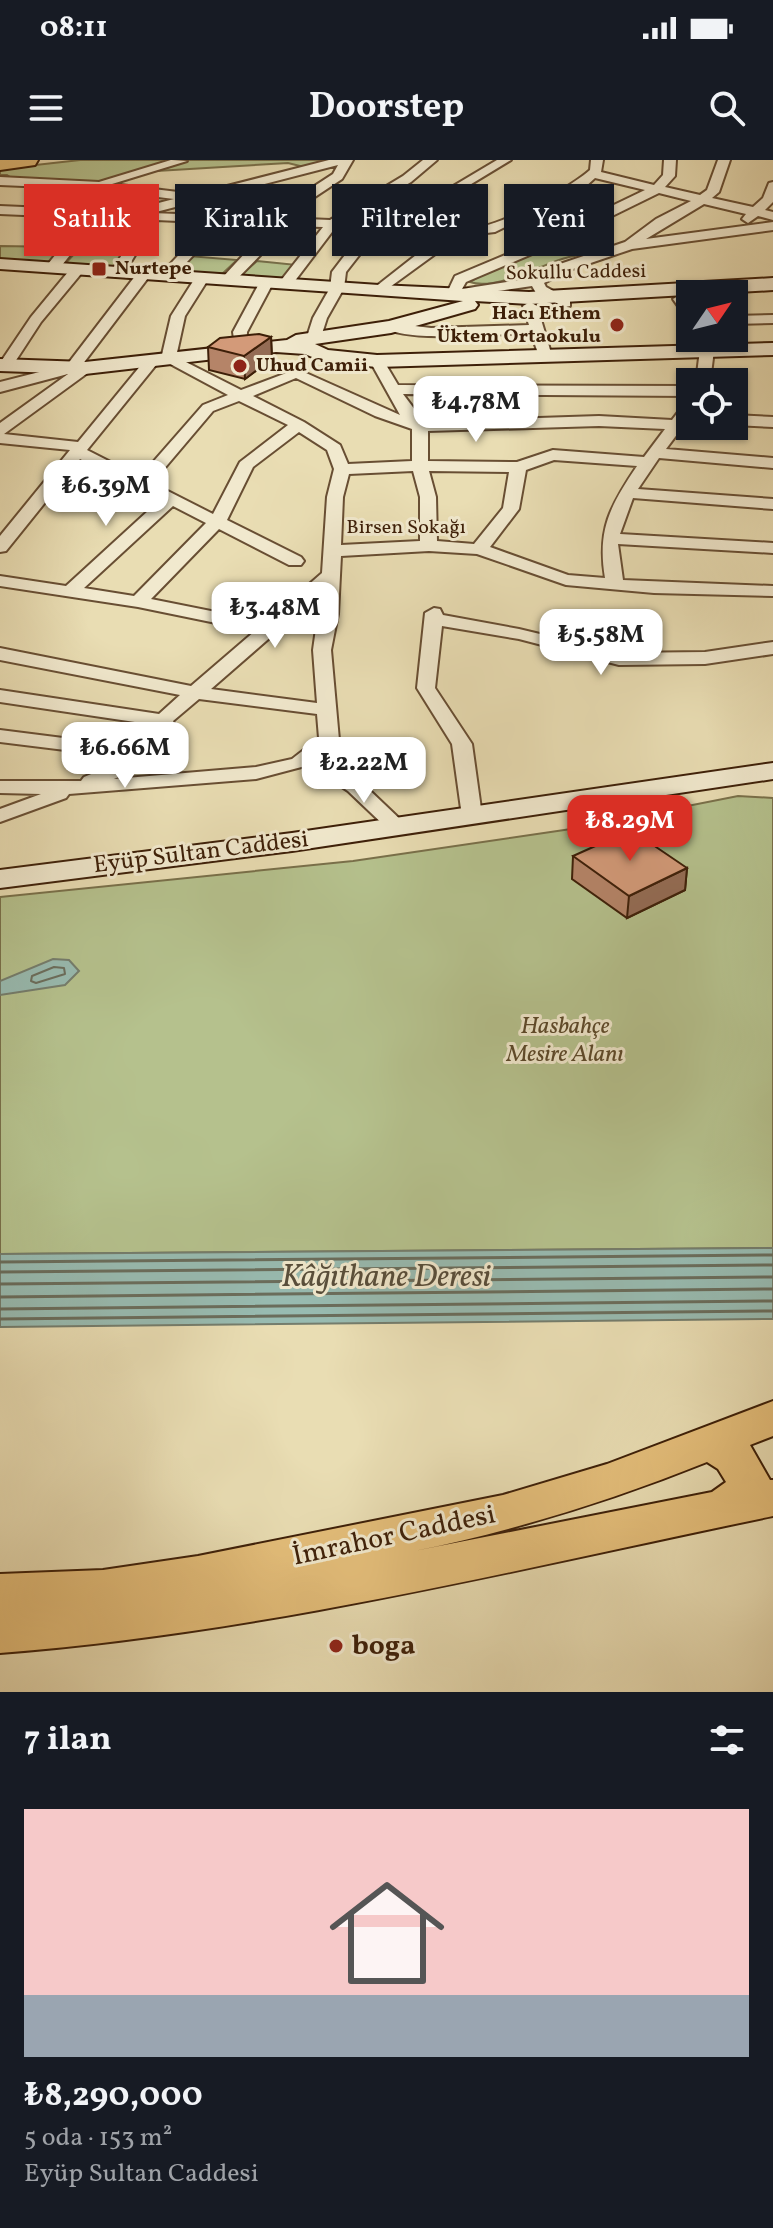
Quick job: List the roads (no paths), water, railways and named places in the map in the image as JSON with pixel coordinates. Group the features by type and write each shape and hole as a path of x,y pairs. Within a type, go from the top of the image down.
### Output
{"highway":[{"path":"0,163 27,160"}],"main road":[{"name":"Sokullu Caddesi","path":"0,264 286,283 379,291 446,302 676,295"},
{"path":"748,287 768,276 773,269"},
{"name":"Sokullu Caddesi","path":"748,290 773,284"},
{"name":"Sokullu Caddesi","path":"748,293 773,294"},
{"name":"Sokullu Caddesi","path":"315,345 391,327 446,302 676,303"},
{"path":"3,365 78,368 275,346 315,345 324,356 377,361 676,348"},
{"path":"748,348 773,349"},
{"name":"Eyüp Sultan Caddesi","path":"0,879 397,827 773,771"},
{"name":"Eyüp Sultan Caddesi","path":"734,779 773,778"},
{"name":"İmrahor Caddesi","path":"0,1594 103,1590 198,1576 489,1517 617,1479 773,1415"},
{"path":"706,1444 732,1454 742,1465 749,1484 741,1496 721,1510"},
{"name":"İmrahor Caddesi","path":"0,1632 83,1626 332,1587 773,1498"}],"street":[{"path":"242,184 345,160"},
{"path":"316,192 338,176 345,160"},
{"path":"399,184 431,160"},
{"path":"464,184 505,160"},
{"path":"614,210 657,189 669,176 670,160"},
{"path":"630,245 661,222 713,192 724,160"},
{"path":"97,184 181,161"},
{"path":"490,229 580,185 595,167 657,189 773,216"},
{"path":"0,181 56,184"},
{"path":"0,210 19,183"},
{"path":"727,233 756,213 769,199 773,186"},
{"path":"0,210 24,211"},
{"path":"316,223 332,224"},
{"path":"286,283 332,224"},
{"path":"446,302 536,281 565,267 630,245 773,226"},
{"path":"490,229 504,232"},
{"path":"53,267 62,256"},
{"path":"118,272 128,256"},
{"path":"166,276 185,256"},
{"path":"228,280 251,256"},
{"path":"315,345 320,318 337,288 339,272 351,256"},
{"path":"379,291 424,256"},
{"path":"446,302 460,279 515,256"},
{"path":"3,365 78,269"},
{"path":"0,430 78,368 144,274"},
{"path":"0,547 80,449 167,359 178,316 202,278"},
{"path":"536,281 558,301"},
{"path":"240,349 240,332 266,283"},
{"path":"530,306 544,353"},
{"path":"748,320 773,319"},
{"path":"391,327 431,332 535,329"},
{"path":"0,787 75,788 256,773 299,763 329,740 322,650 329,614 335,497 342,469 334,448 299,425 167,359"},
{"path":"377,361 407,414 420,427 420,466 428,497 429,546"},
{"path":"0,387 78,368"},
{"path":"143,484 208,408 297,373 380,413 420,427 676,417"},
{"path":"394,389 480,392 610,388 676,390"},
{"path":"748,421 773,422"},
{"path":"138,602 218,521 246,465 299,425"},
{"path":"615,584 610,538 618,513 651,458 676,428"},
{"path":"0,438 80,449 295,561"},
{"path":"342,469 518,467 553,455 773,463"},
{"path":"479,549 511,509 518,467"},
{"path":"630,493 773,504"},
{"path":"71,591 138,526 171,499"},
{"path":"610,538 773,548"},
{"name":"Birsen Sokağı","path":"332,551 429,546 479,549 566,580 719,591 773,591"},
{"path":"163,720 331,575"},
{"path":"0,581 138,602 268,628"},
{"path":"472,816 462,744 426,688 434,616 619,659 705,658 773,648"},
{"path":"0,654 192,692 329,710"},
{"path":"0,696 163,720"},
{"path":"0,816 137,762 169,735 163,720"},
{"path":"0,736 146,754"},
{"path":"308,756 355,787 397,827"}],"water":[{"path":"53,959 69,960 79,971 65,985 0,995 0,981"},
{"name":"Kâğıthane Deresi","path":"773,1248 773,1319 0,1327 0,1254"}],"place":[{"name":"Nurtepe","path":"99,269"},
{"name":"Hacı Ethem Üktem Ortaokulu","path":"617,325"},
{"name":"Uhud Camii","path":"240,366"},
{"name":"boga","path":"336,1646"}],"park label":[{"name":"Hasbahçe Mesire Alanı","path":"565,1041"}]}
